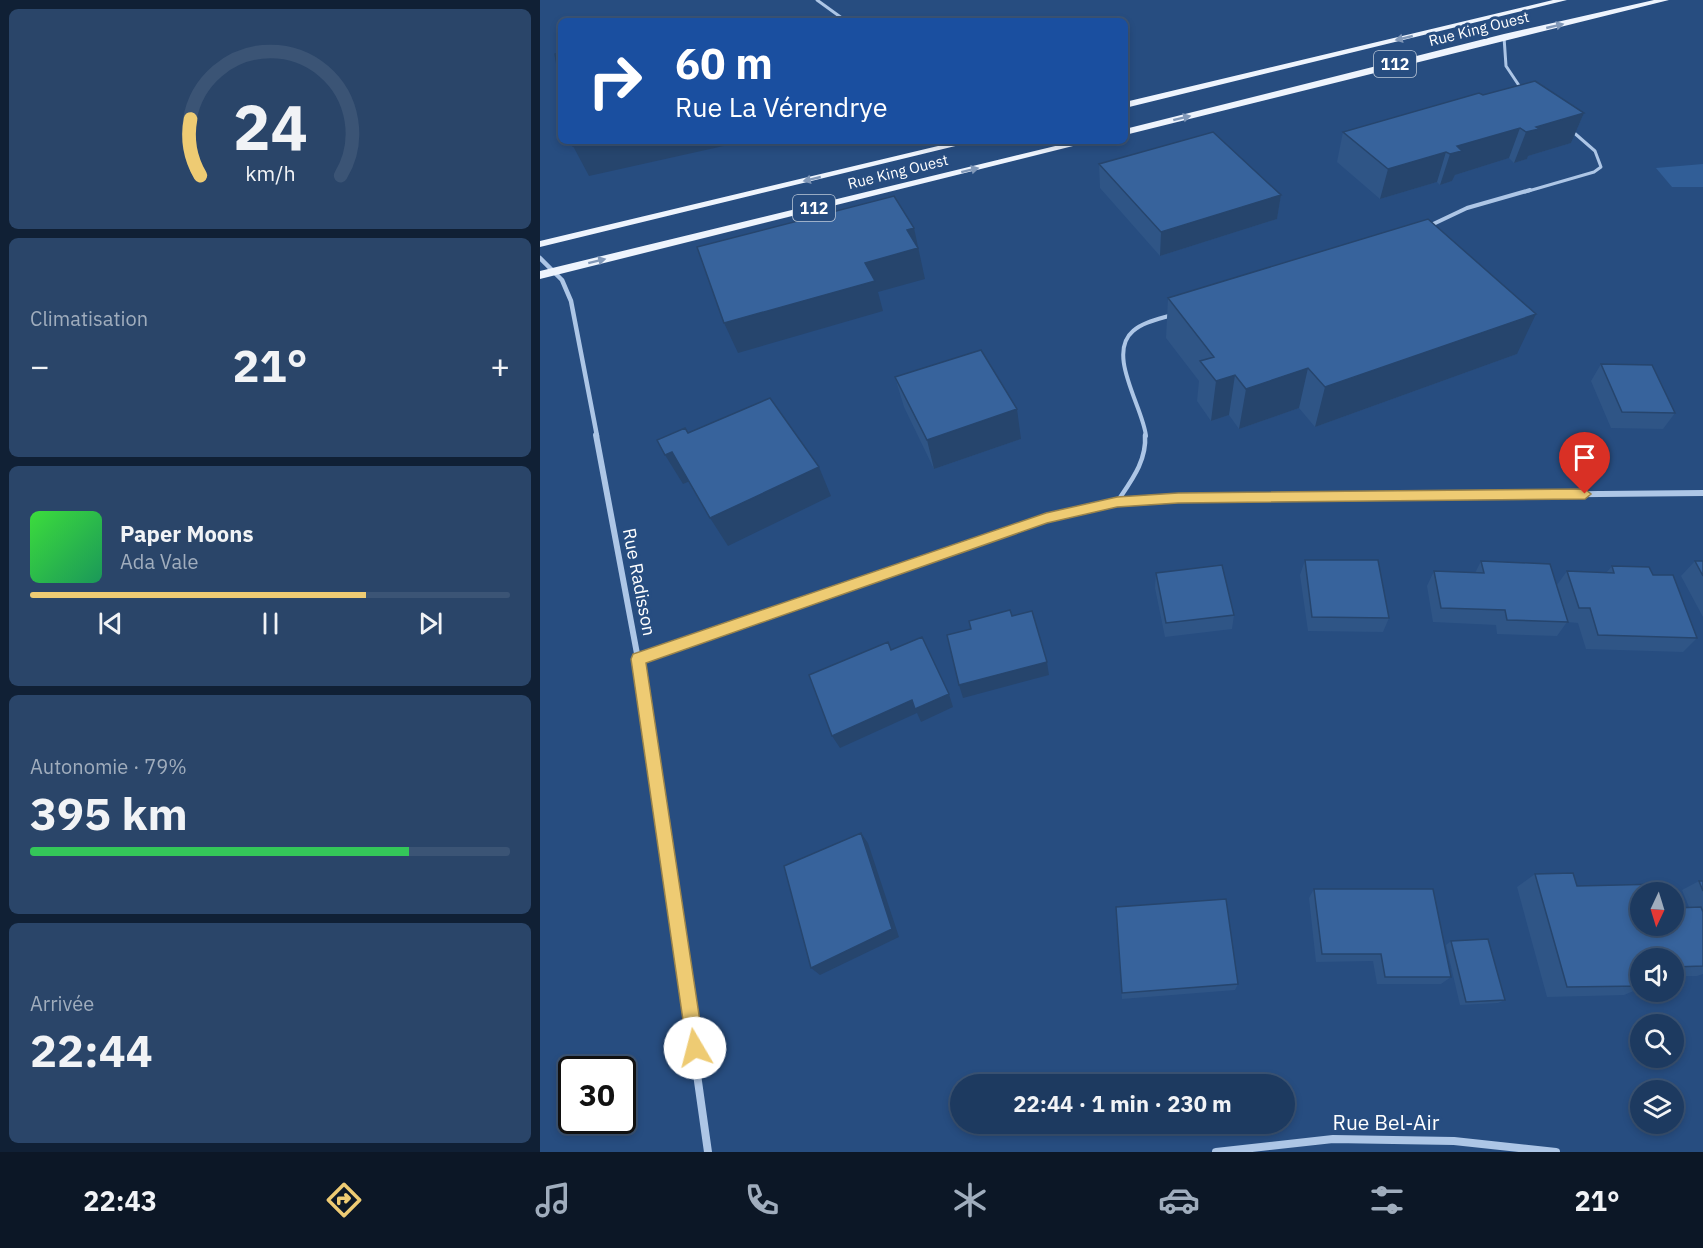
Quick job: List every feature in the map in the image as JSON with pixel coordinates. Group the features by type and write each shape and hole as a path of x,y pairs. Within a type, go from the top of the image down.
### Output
{"main road":[{"name":"Rue King Ouest","path":"1128,104 1563,0"},
{"name":"Rue King Ouest","path":"1128,131 1665,0"},
{"name":"Rue King Ouest","path":"540,244 958,144"},
{"name":"Rue King Ouest","path":"540,275 1068,144"}],"street":[{"path":"540,258 557,271"},
{"name":"Rue Radisson","path":"557,271 570,293 638,659 708,1152"},
{"path":"638,659 1046,518 1117,502 1178,498 1703,493"},
{"name":"Rue Bel-Air","path":"1216,1152 1333,1139 1454,1141 1556,1152"}],"lane":[{"path":"817,0 842,18"},
{"path":"1504,38 1506,66 1517,85 1529,97"},
{"path":"1426,228 1467,208 1594,172 1601,167 1601,159 1591,145 1564,124"},
{"path":"1117,502 1143,460 1147,444 1145,427 1122,362 1125,338 1132,330 1176,314"}],"shaded area":[{"path":"1703,164 1703,187 1672,187 1656,168"}],"building":[{"path":"555,54 558,54 558,70"},
{"path":"1535,81 1584,113 1536,127 1539,129 1526,132 1520,128 1457,146 1462,151 1450,154 1446,152 1388,169 1343,132 1479,93 1483,95"},
{"path":"1213,132 1281,195 1161,232 1099,164"},
{"path":"894,196 914,228 907,230 918,248 865,263 875,281 724,323 697,247"},
{"path":"1428,219 1536,314 1325,387 1308,368 1246,389 1235,375 1216,381 1200,361 1214,357 1168,298"},
{"path":"981,350 1017,409 927,440 895,377"},
{"path":"1601,364 1652,365 1675,413 1622,412"},
{"path":"770,398 819,467 710,518 672,452 665,455 657,440 685,428 688,433"},
{"path":"1305,560 1378,560 1389,618 1312,617"},
{"path":"1481,561 1550,564 1568,622 1507,620 1505,610 1441,608 1434,571 1484,573"},
{"path":"1695,561 1703,561 1703,576"},
{"path":"1222,565 1234,615 1166,623 1156,573"},
{"path":"1612,566 1649,567 1653,575 1673,575 1697,638 1598,635 1590,608 1579,608 1567,571 1614,573"},
{"path":"1010,610 1012,616 1032,611 1047,662 959,685 947,635 971,629 969,621"},
{"path":"922,637 949,694 915,709 912,700 832,736 809,675 888,642 891,650"},
{"path":"861,833 892,929 811,968 784,866"},
{"path":"1573,873 1577,886 1630,885 1630,936 1684,936 1684,908 1701,907 1703,912 1703,966 1684,967 1684,948 1630,948 1630,986 1567,987 1535,874"},
{"path":"1314,889 1433,889 1451,977 1385,977 1381,954 1322,954"},
{"path":"1226,899 1238,984 1122,993 1116,907"},
{"path":"1488,939 1505,1000 1466,1002 1451,941"}],"route":[{"path":"695,1048 638,659 699,640 1046,518 1117,502 1178,498 1585,494"}]}
